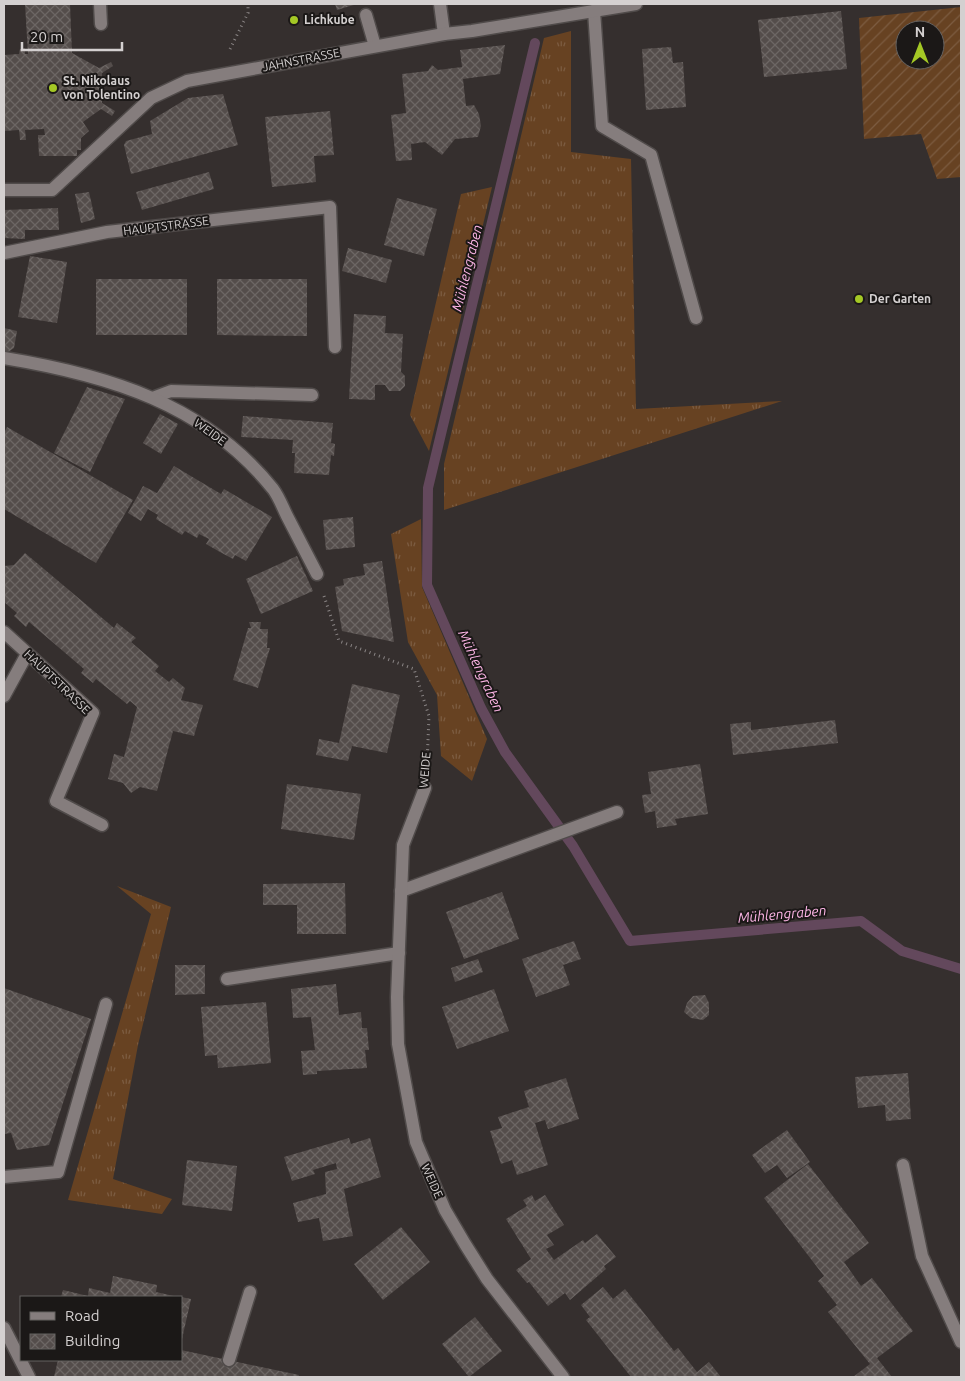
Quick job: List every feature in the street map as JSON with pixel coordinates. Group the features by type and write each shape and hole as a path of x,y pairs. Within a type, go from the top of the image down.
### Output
{"street":[{"path":"100,4 101,24"},
{"path":"440,4 444,34"},
{"name":"JAHNSTRASSE","path":"4,190 52,190 152,98 187,81 444,34 472,32 636,4"},
{"path":"594,11 602,126 652,155 696,318"},
{"path":"366,15 375,46"},
{"name":"HAUPTSTRASSE","path":"4,253 107,232 330,207 335,347"},
{"name":"WEIDE","path":"4,358 117,384 155,398 207,427 245,460 274,491 317,574"},
{"path":"155,398 171,391 312,395"},
{"name":"HAUPTSTRASSE","path":"4,632 93,713 56,801 102,825"},
{"path":"4,696 27,654"},
{"name":"WEIDE","path":"425,788 403,846 397,997 398,1044 416,1142 445,1210 465,1244 487,1279 563,1377"},
{"path":"401,891 617,812"},
{"path":"227,979 399,953"},
{"path":"4,1176 58,1172 106,1004"},
{"path":"903,1165 922,1256 961,1342"},
{"path":"229,1360 250,1292"},
{"path":"4,1328 20,1359"},
{"path":"21,1361 29,1377"}],"path":[{"path":"229,73 227,57 248,13 248,4"},
{"name":"WEIDE","path":"317,574 339,641 414,669 429,716 425,788"}],"green space":[{"path":"961,7 961,177 937,179 921,134 864,139 859,18"},
{"path":"571,31 571,152 631,159 636,409 782,401 444,510 444,464 544,38"},
{"path":"492,187 429,451 410,415 461,194"},
{"path":"421,519 422,587 487,739 472,781 441,756 437,695 408,642 391,534"},
{"path":"117,886 171,907 138,1045 113,1179 172,1199 162,1214 68,1200 151,914"}],"building":[{"name":"St. Nikolaus von Tolentino","path":"25,4 70,4 72,53 99,68 111,62 113,66 102,73 102,103 115,111 112,116 101,109 83,122 89,131 81,138 81,150 77,150 77,156 39,156 38,135 45,135 44,129 25,130 26,140 20,140 19,130 4,131 4,55 19,54 20,49 25,48 25,54 28,54"},
{"path":"335,4 357,4 337,10"},
{"path":"841,11 847,69 764,77 758,20"},
{"path":"505,45 500,74 463,79 466,106 474,105 479,114 481,126 478,137 455,139 442,155 425,142 411,144 412,160 396,161 391,115 406,113 402,74 428,71 432,65 438,70 462,67 460,50"},
{"path":"671,47 673,63 683,62 686,107 646,110 642,49"},
{"path":"223,94 238,145 131,174 124,145 126,141 152,134 150,121 188,98"},
{"path":"330,111 334,155 314,156 316,182 272,187 265,117"},
{"path":"209,172 214,189 142,210 136,192"},
{"path":"89,192 95,219 81,223 75,194"},
{"path":"397,198 437,209 424,256 384,245"},
{"path":"58,208 59,230 25,230 25,239 4,238 4,210"},
{"path":"348,248 392,260 386,283 342,271"},
{"path":"30,256 67,262 57,323 18,317"},
{"path":"96,279 187,279 187,335 96,335"},
{"path":"217,279 307,279 307,336 217,335"},
{"path":"354,314 386,316 385,333 403,334 401,372 405,376 405,386 400,391 389,391 385,385 375,385 375,400 349,399"},
{"path":"4,328 17,331 14,348 8,352 4,351"},
{"path":"87,387 125,399 90,472 54,453"},
{"path":"160,414 178,424 161,454 143,443"},
{"path":"243,416 333,423 331,443 335,444 334,456 331,455 329,475 294,473 295,453 292,453 293,440 241,437"},
{"path":"7,427 133,500 96,563 4,509 4,433"},
{"path":"174,466 221,494 224,489 272,517 246,561 235,555 233,559 206,544 209,539 199,534 197,538 185,531 182,535 156,519 158,515 148,509 141,521 128,513 143,486 157,493"},
{"path":"353,517 355,547 326,550 323,520"},
{"path":"25,553 114,628 117,623 136,638 131,642 159,666 155,671 169,682 173,678 185,688 181,700 203,705 194,736 173,731 157,791 140,787 131,793 123,783 108,779 114,754 124,757 137,707 130,701 127,704 96,679 93,683 81,673 84,669 29,622 26,627 14,616 17,613 4,602 4,566 14,565"},
{"path":"297,556 313,591 261,614 246,579"},
{"path":"382,561 394,642 342,631 335,587 344,585 343,579 365,575 363,564"},
{"path":"249,622 261,622 260,629 268,629 267,648 270,648 258,688 233,680 248,628 251,628"},
{"path":"352,684 400,695 387,753 352,746 348,761 316,755 319,739 339,743"},
{"path":"835,720 838,743 733,755 730,724 751,722 751,730"},
{"path":"700,764 708,814 675,819 677,825 657,828 655,811 645,813 642,795 651,794 648,772"},
{"path":"287,784 361,794 354,840 281,829"},
{"path":"345,883 346,934 297,934 297,905 263,905 263,884"},
{"path":"502,892 519,939 464,959 446,912"},
{"path":"574,941 581,959 563,965 570,985 536,997 522,959"},
{"path":"478,959 483,972 455,982 451,968"},
{"path":"175,965 205,965 205,994 175,995"},
{"path":"336,984 339,1015 361,1012 362,1028 367,1028 369,1050 365,1050 367,1068 317,1071 317,1074 303,1075 301,1051 315,1050 311,1017 293,1018 291,989"},
{"path":"4,988 91,1019 49,1145 17,1150 11,1133 4,1134"},
{"path":"494,989 509,1031 457,1049 442,1007"},
{"path":"705,995 709,1003 709,1015 703,1020 691,1018 684,1012 687,1003 693,996"},
{"path":"266,1002 271,1063 218,1068 217,1055 205,1056 201,1007"},
{"path":"908,1073 911,1119 886,1121 885,1105 858,1108 855,1077"},
{"path":"566,1078 579,1119 548,1129 545,1120 535,1123 548,1165 517,1175 512,1160 501,1164 490,1131 502,1128 498,1117 529,1107 524,1091"},
{"path":"787,1130 810,1162 787,1178 777,1165 765,1173 752,1155"},
{"path":"349,1138 351,1144 370,1138 381,1177 344,1189 353,1236 323,1241 319,1218 298,1222 293,1203 326,1194 325,1172 337,1169 336,1163 313,1170 315,1174 292,1181 284,1157"},
{"path":"187,1160 237,1166 232,1211 182,1205"},
{"path":"808,1164 869,1243 844,1262 861,1286 872,1278 913,1331 877,1358 892,1377 853,1377 870,1364 828,1312 837,1305 818,1281 824,1276 764,1198"},
{"path":"532,1195 535,1201 545,1195 564,1225 547,1235 554,1245 546,1249 554,1260 583,1240 585,1243 597,1234 616,1257 604,1266 606,1269 570,1300 565,1293 548,1306 529,1282 527,1283 516,1270 531,1259 506,1219 527,1206 523,1200"},
{"path":"401,1227 430,1262 383,1300 354,1264"},
{"path":"113,1276 157,1285 156,1292 174,1296 88,1296 89,1288 110,1293"},
{"path":"603,1287 613,1299 625,1289 674,1351 678,1348 697,1372 709,1362 721,1377 631,1377 586,1320 590,1317 581,1305"},
{"path":"63,1290 88,1296 61,1296"},
{"path":"182,1297 191,1299 182,1339"},
{"path":"475,1317 502,1351 469,1377 442,1344"},
{"path":"182,1350 299,1375 298,1377 54,1377 58,1361 182,1361"}],"waterway":[{"name":"Mühlengraben","path":"535,43 428,488 427,585 481,708 505,752 573,846 630,941 861,921 902,951 961,969"}],"place":[{"name":"Lichkube","path":"294,20"},
{"name":"St. Nikolaus von Tolentino","path":"53,88"},
{"name":"Der Garten","path":"859,299"}]}
